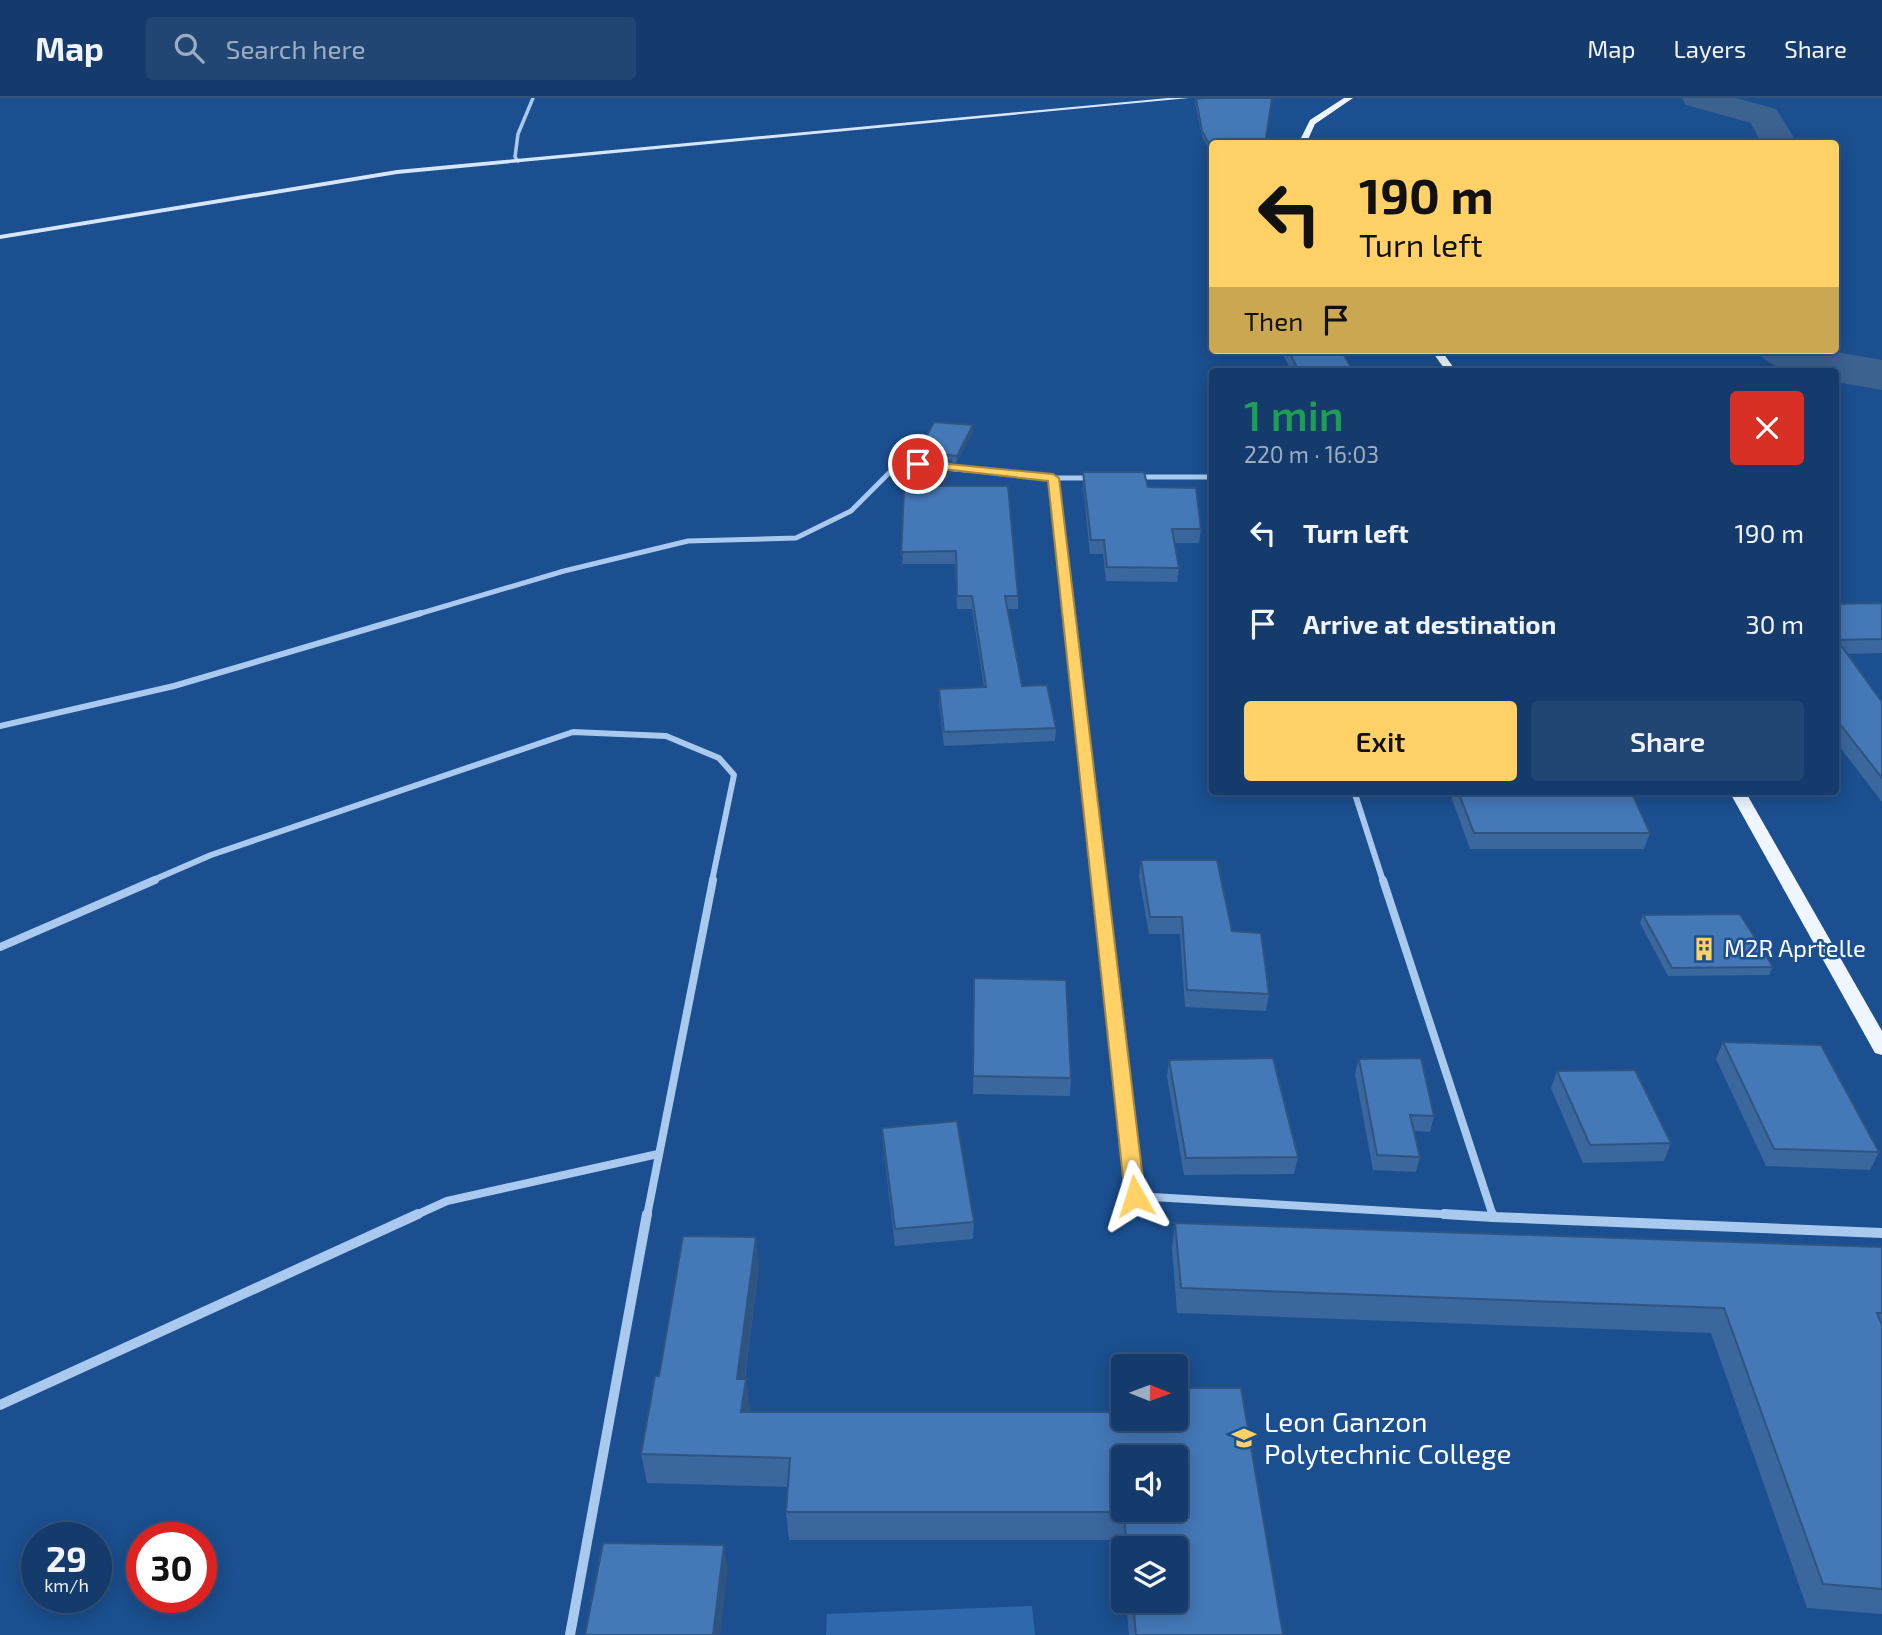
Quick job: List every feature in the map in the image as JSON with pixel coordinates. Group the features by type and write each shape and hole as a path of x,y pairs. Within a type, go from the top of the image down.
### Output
{"main road":[{"path":"1302,140 1302,135 1319,116 1349,98"},
{"path":"1739,795 1882,1048"}],"street":[{"path":"518,161 515,157 518,134 533,98"},
{"path":"0,237 397,172 1186,98"},
{"path":"0,726 174,687 564,571 688,541 796,538 851,512 894,468 918,464"},
{"path":"930,466 1053,478 1093,478"},
{"path":"1133,477 1209,477"},
{"path":"1053,478 1135,1196 1493,1217 1882,1233"},
{"path":"0,947 211,855 573,732 666,736 719,758 734,775 658,1154 570,1635"},
{"path":"1355,795 1493,1217"},
{"path":"0,1405 447,1201 658,1154"}],"shaded area":[{"path":"1032,1606 1035,1635 826,1635 827,1614"}],"building":[{"path":"1272,98 1266,140 1209,140 1209,144 1202,131 1196,99"},
{"path":"1290,354 1343,354 1351,368 1297,368"},
{"path":"934,422 973,425 957,456 918,452"},
{"path":"911,458 951,461 938,486 1008,486 1018,596 1005,596 1022,686 1047,685 1056,728 944,732 939,689 986,687 972,596 957,596 956,551 903,552 901,556 905,469"},
{"path":"1083,472 1144,472 1148,487 1196,488 1201,529 1172,529 1179,568 1107,567 1104,540 1091,540"},
{"path":"1882,603 1882,639 1839,640 1839,604"},
{"path":"1839,643 1882,702 1882,778 1839,723"},
{"path":"1460,795 1633,795 1650,833 1474,833"},
{"path":"1141,860 1217,860 1232,931 1261,933 1269,994 1187,990 1182,917 1150,917"},
{"name":"M2R Aprtelle","path":"1740,914 1773,967 1672,968 1643,915"},
{"path":"974,978 1066,980 1071,1078 973,1076"},
{"path":"1723,1042 1821,1045 1879,1152 1774,1149"},
{"path":"1273,1058 1298,1157 1186,1158 1169,1060"},
{"path":"1421,1058 1434,1116 1410,1115 1420,1157 1377,1155 1359,1059"},
{"path":"1635,1070 1671,1143 1590,1145 1557,1071"},
{"path":"957,1121 974,1222 895,1229 882,1128"},
{"path":"1175,1223 1882,1247 1882,1313 1877,1313 1882,1325 1882,1589 1823,1584 1724,1308 1181,1288"},
{"path":"683,1236 756,1237 737,1379 746,1379 741,1412 1111,1412 1111,1432 1188,1432 1188,1388 1241,1388 1283,1635 1136,1635 1134,1613 1188,1613 1188,1536 1126,1536 1125,1522 1188,1522 1188,1445 1111,1445 1111,1512 786,1512 790,1458 641,1454 655,1376 659,1376"},
{"path":"603,1543 724,1545 713,1635 585,1635"}],"waterway":[{"path":"1698,98 1764,116 1777,140"},
{"path":"1791,354 1820,365 1839,368"},
{"path":"1839,368 1882,375"}],"place":[{"name":"M2R Aprtelle","path":"1704,949"},
{"name":"Leon Ganzon Polytechnic College","path":"1244,1438"}],"route":[{"path":"918,464 1053,478 1135,1196"}]}
